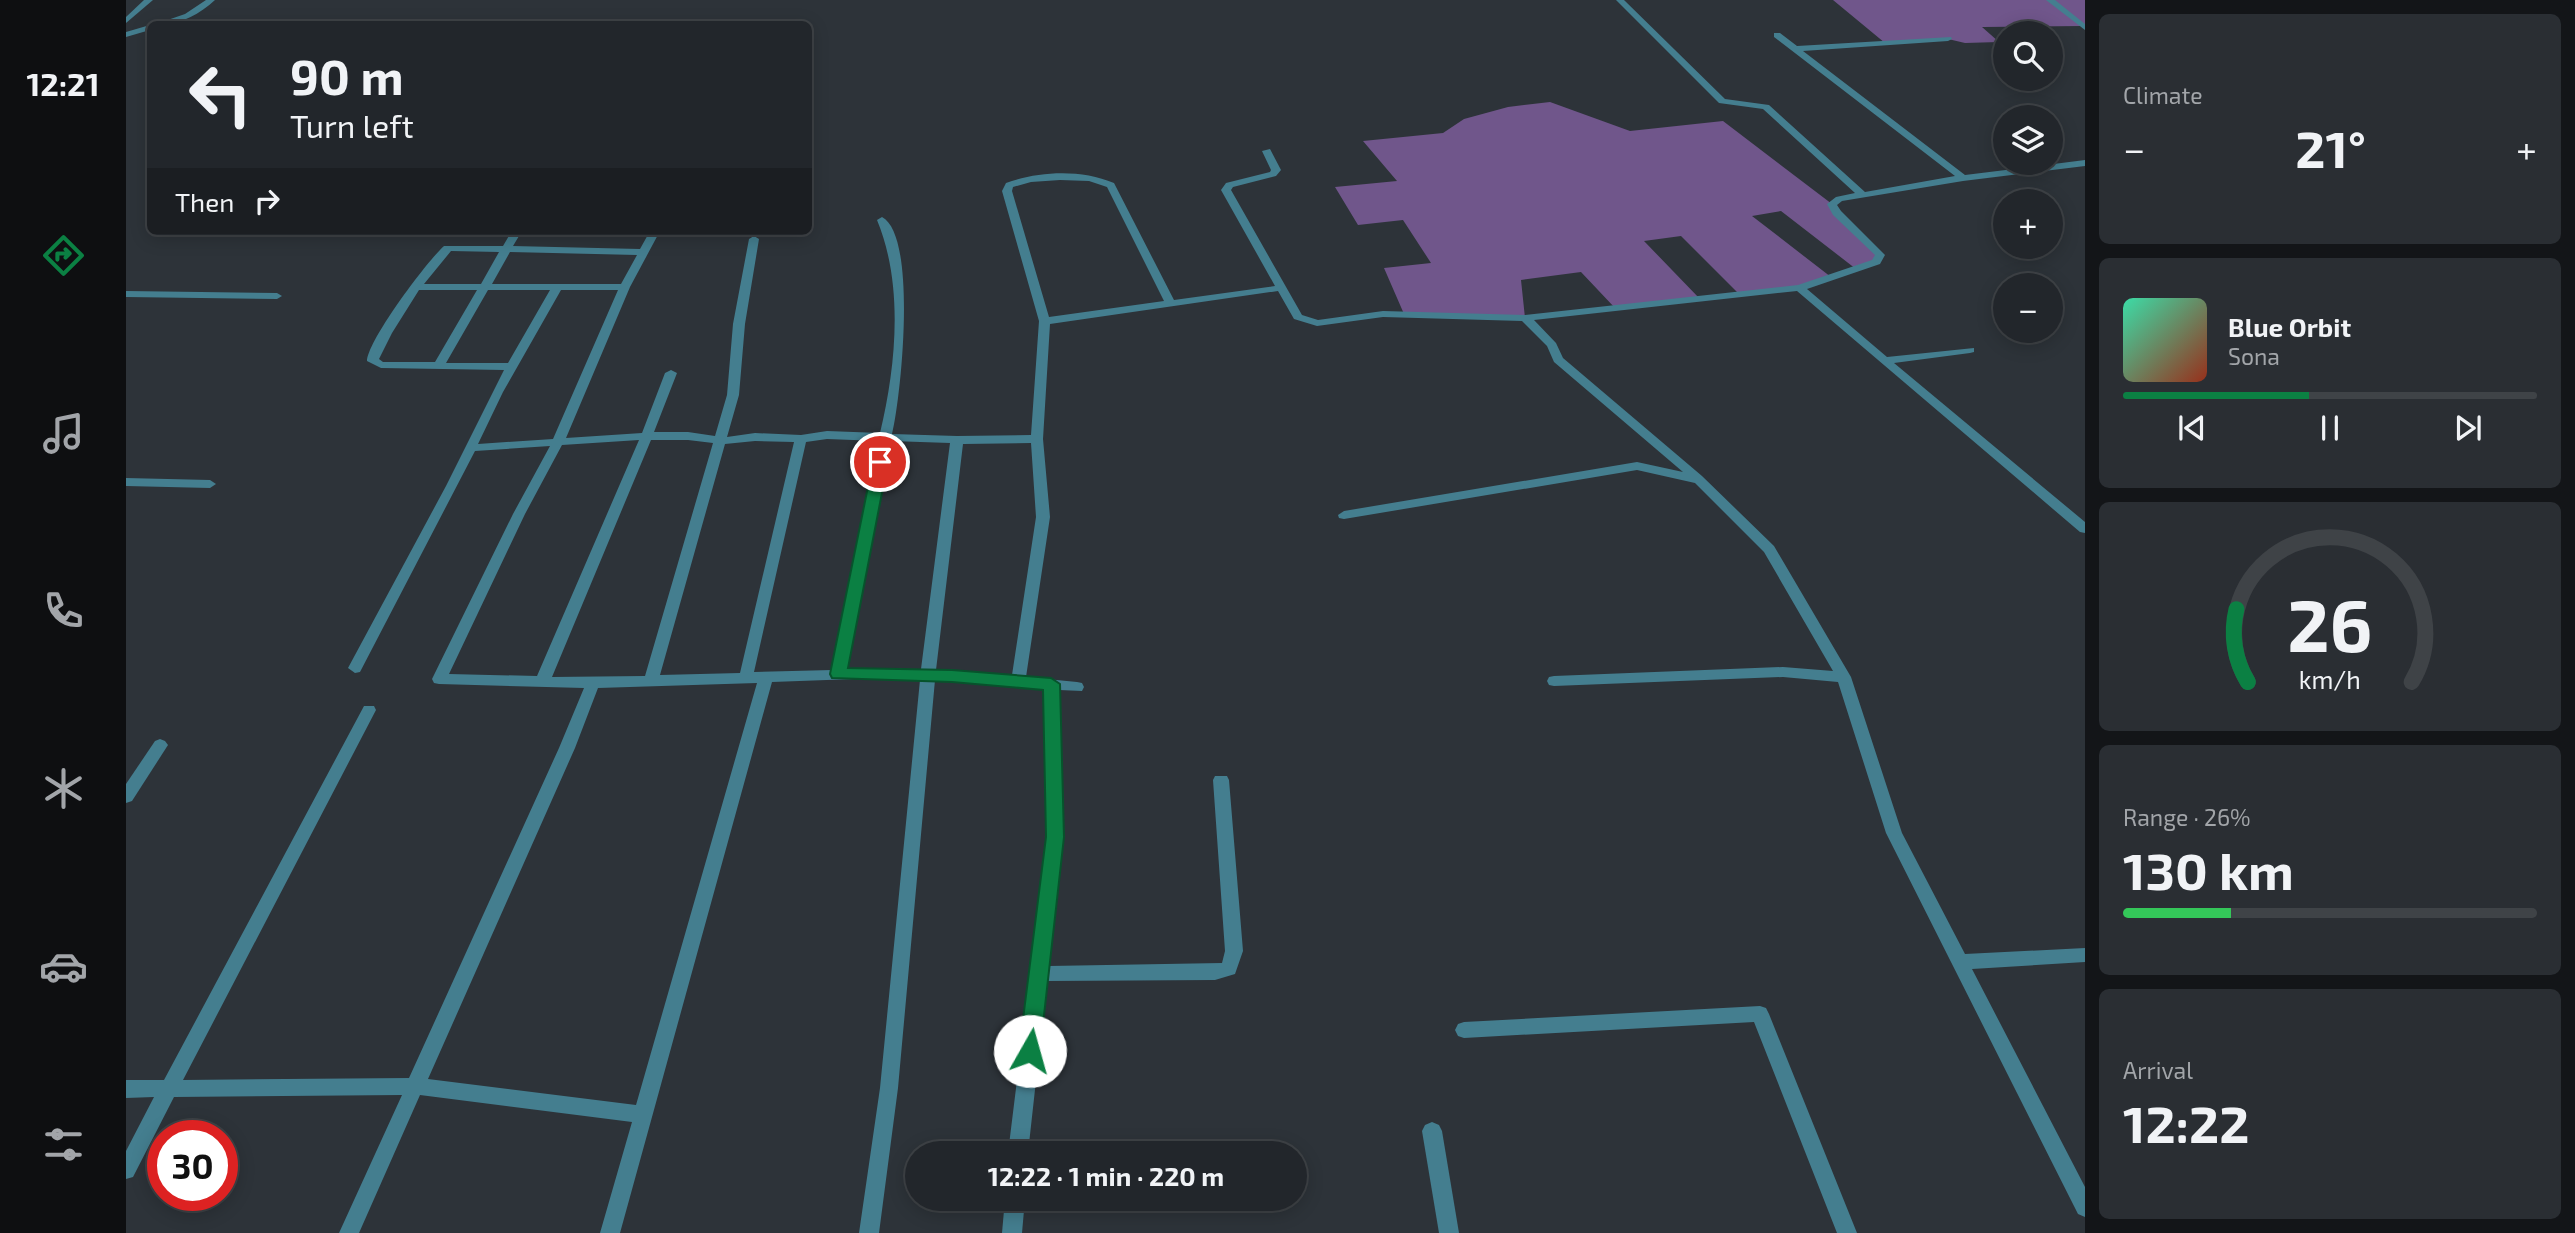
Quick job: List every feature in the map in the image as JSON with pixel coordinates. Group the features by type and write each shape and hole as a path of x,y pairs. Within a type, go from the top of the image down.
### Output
{"street":[{"path":"126,21 149,0"},
{"path":"170,21 188,16 211,0"},
{"path":"1620,0 1722,101 1766,107 1863,195"},
{"path":"2050,0 2085,28"},
{"path":"126,35 147,28"},
{"path":"1777,35 1963,178"},
{"path":"1797,50 1948,39"},
{"path":"1267,151 1276,170 1273,174 1229,185 1226,190 1298,317 1306,322 1317,323 1382,314 1525,318 1799,288 1876,262 1880,256 1837,213 1832,204 1839,199 1963,178 2085,163"},
{"path":"1018,681 1043,517 1037,439 1045,321 1007,191 1009,185 1018,181 1088,179 1103,181 1111,186 1171,304"},
{"path":"838,674 893,410 898,317 890,233 882,220"},
{"path":"653,235 625,287 558,442 519,514 439,679 593,683 838,674 928,675 1077,687"},
{"path":"438,367 514,236"},
{"path":"651,680 722,441 733,395 739,324 754,239"},
{"path":"511,367 382,365 373,361 375,351 443,251 448,248 644,252"},
{"path":"355,668 511,367 558,286"},
{"path":"419,287 625,287"},
{"path":"1045,321 1280,288"},
{"path":"1799,288 2085,529"},
{"path":"127,295 277,296"},
{"path":"1525,318 1552,345 1558,360 1698,479 1769,549 1844,677 1894,833 2085,1207"},
{"path":"1887,360 1970,350"},
{"path":"542,682 647,436 671,373"},
{"path":"470,448 647,436 688,436 722,441 755,438 801,439 827,435 886,435 957,440 1037,439"},
{"path":"746,677 801,439"},
{"path":"869,1233 889,1088 928,675 957,440"},
{"path":"1344,515 1637,466 1698,479"},
{"path":"126,482 210,484"},
{"path":"1554,681 1783,672 1844,677"},
{"path":"610,1233 766,677"},
{"path":"349,1233 567,748 593,683"},
{"path":"1019,1141 1055,837 1051,684"},
{"path":"126,1170 369,710"},
{"path":"126,796 160,745"},
{"path":"1039,974 1215,972 1229,969 1234,951 1220,779"},
{"path":"1958,962 2085,956"},
{"path":"1464,1030 1760,1014 1847,1233"},
{"path":"126,1089 415,1086 643,1115"},
{"path":"1432,1131 1449,1233"},
{"path":"1012,1233 1014,1211"}],"shaded area":[{"path":"1833,0 2085,0 2085,28 2063,26 2063,21 1993,21 1993,27 1982,27 1993,37 1993,42 1965,43 1948,39 1885,43"},
{"path":"1550,102 1630,131 1723,121 1832,204 1876,248 1876,262 1856,269 1781,211 1752,216 1831,277 1799,288 1739,294 1681,236 1644,241 1700,299 1615,308 1581,272 1521,280 1525,318 1404,314 1384,268 1431,263 1403,220 1358,225 1335,187 1397,181 1363,141 1443,133 1464,119 1508,107"}],"route":[{"path":"880,462 838,674 976,677 1051,684 1055,837 1030,1051"}]}
